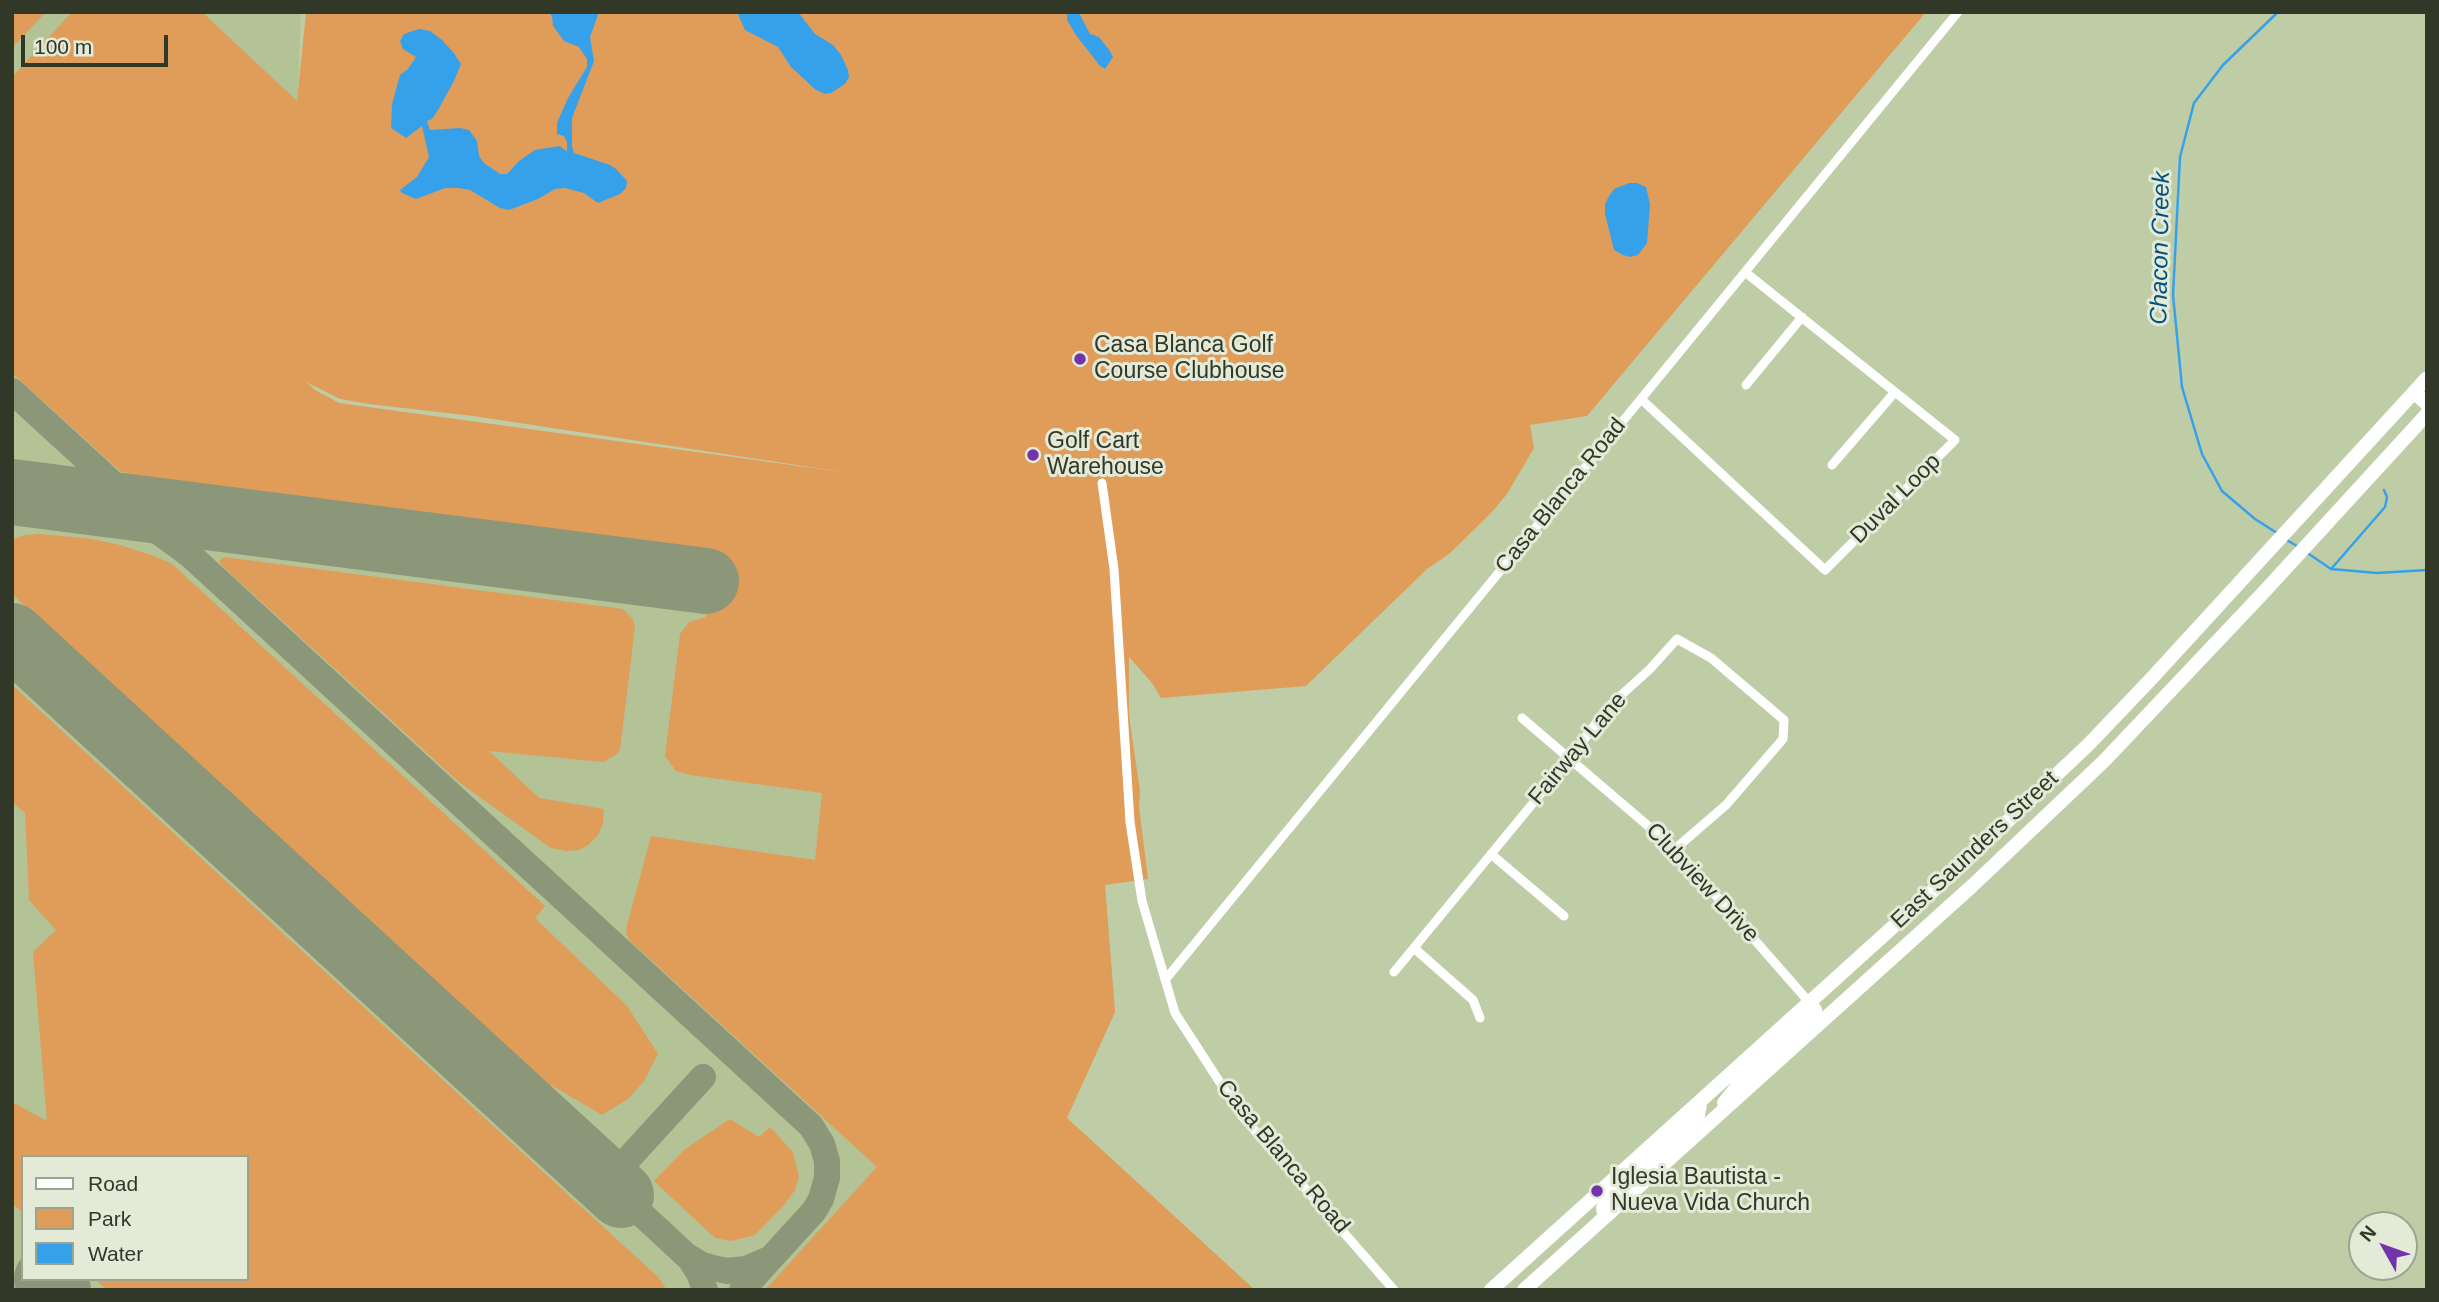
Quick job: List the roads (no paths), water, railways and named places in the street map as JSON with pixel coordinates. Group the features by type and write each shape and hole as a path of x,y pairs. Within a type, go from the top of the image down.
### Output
{"main road":[{"name":"East Saunders Street","path":"1491,1290 1981,847 2089,744 2427,378"},
{"path":"2414,393 2427,404"},
{"name":"East Saunders Street","path":"1524,1290 2048,815 2159,705 2427,414"},
{"path":"1714,1119 1733,1088 1813,1014 1815,1010 1810,1002"},
{"path":"1605,1217 1602,1208 1606,1201 1698,1115 1701,1100"}],"street":[{"name":"Casa Blanca Road","path":"1165,980 1958,12"},
{"name":"Duval Loop","path":"1641,399 1825,570 1955,440 1745,272"},
{"path":"1746,385 1802,317"},
{"path":"1832,465 1895,392"},
{"name":"Casa Blanca Road","path":"1102,483 1114,569 1130,822 1142,901 1175,1013 1241,1115 1394,1290"},
{"name":"Fairway Lane","path":"1394,972 1571,757 1608,707 1678,639 1711,658 1784,720 1783,739 1726,805 1675,849"},
{"name":"Clubview Drive","path":"1522,718 1571,757 1675,849 1810,1002"},
{"path":"1491,854 1564,916"},
{"path":"1414,948 1473,1000 1480,1018"}],"water":[{"path":"548,12 599,12 590,37 594,61 572,118 572,146 574,153 616,169 627,181 626,188 620,194 598,203 584,193 565,188 555,189 509,210 500,208 470,190 458,188 445,188 416,199 402,193 400,190 417,177 429,157 422,126 406,138 391,128 392,104 400,75 416,57 403,49 400,41 404,34 419,29 430,31 442,40 461,64 438,110 432,119 427,121 430,130 469,130 477,141 479,156 500,174 507,174 535,150 559,146 567,151 564,136 557,134 557,123 568,98 587,67 587,59 579,47 564,41 553,26 552,16"},
{"path":"737,12 798,12 815,34 833,45 841,55 849,77 845,84 831,93 825,94 816,90 791,67 778,47 745,30"},
{"path":"1067,12 1079,13 1090,34 1099,37 1110,51 1113,57 1105,69 1076,35 1067,20"},
{"path":"1629,183 1646,187 1650,204 1647,243 1638,255 1630,257 1614,250 1605,214 1605,204 1614,189"}],"waterway":[{"name":"Chacon Creek","path":"2277,533 2255,519 2222,491 2202,454 2182,387 2173,295 2180,157 2194,103 2223,65 2278,12"},
{"path":"2332,568 2385,507 2387,497 2384,490"},
{"name":"Chacon Creek","path":"2285,539 2297,546"},
{"name":"Chacon Creek","path":"2306,552 2331,569 2377,573 2427,570"}],"place":[{"name":"Casa Blanca Golf Course Clubhouse","path":"1080,359"},
{"name":"Golf Cart Warehouse","path":"1033,455"},
{"name":"Iglesia Bautista - Nueva Vida Church","path":"1597,1191"}]}
